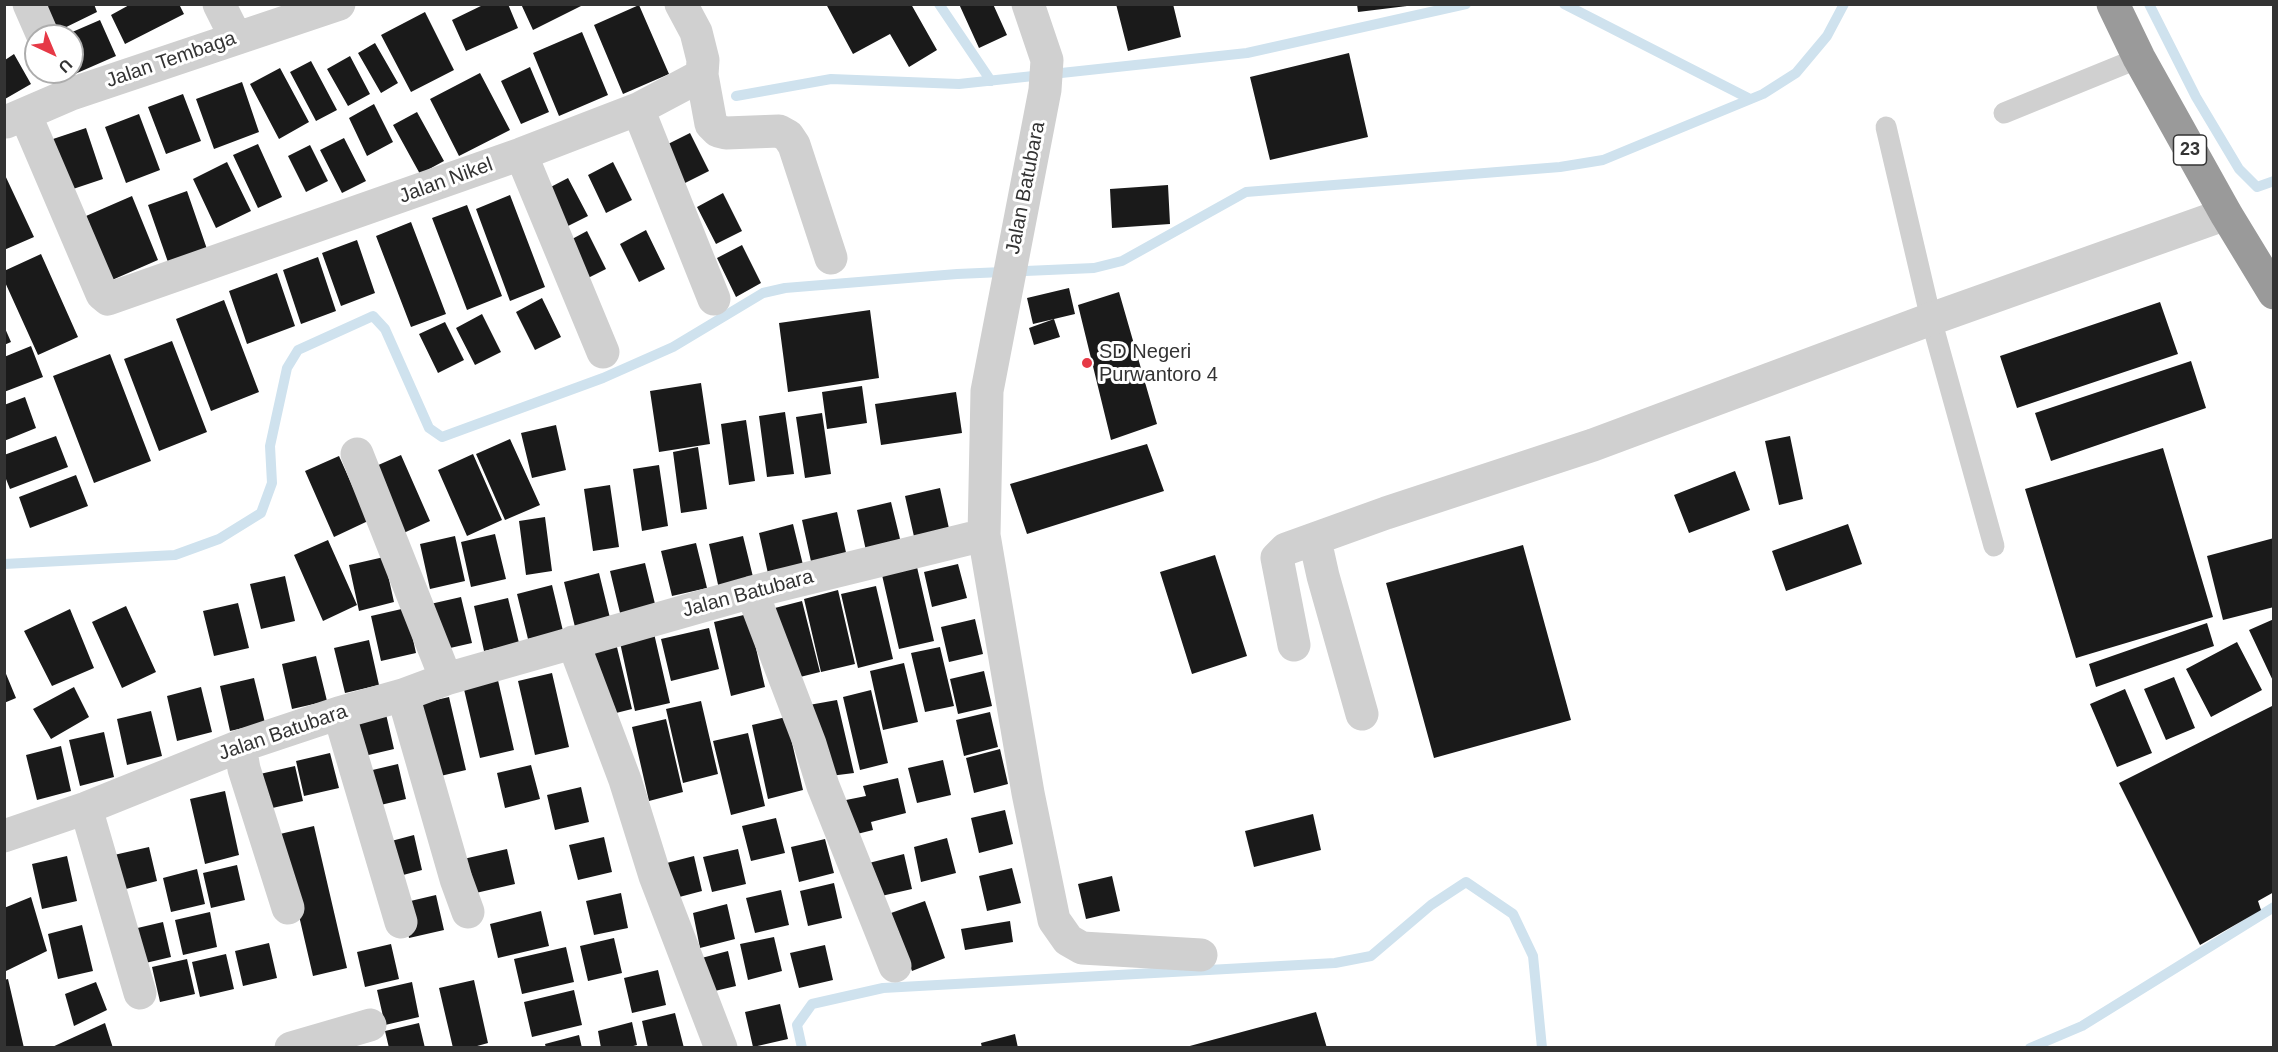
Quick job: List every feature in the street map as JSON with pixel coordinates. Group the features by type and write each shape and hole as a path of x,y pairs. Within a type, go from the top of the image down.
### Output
{"highway":[{"name":"23","path":"2113,4 2139,58 2226,214 2274,292"}],"street":[{"path":"29,4 38,24"},
{"path":"219,4 236,38"},
{"name":"Jalan Tembaga","path":"84,78 236,38 339,4"},
{"path":"681,4 696,32 703,60 702,75 711,124 718,131 726,133 779,131 788,136 794,145 831,258"},
{"name":"Jalan Batubara","path":"4,836 86,808 240,746 446,679 752,592 984,535 987,391 1046,75 1028,4"},
{"name":"Jalan Nikel","path":"15,119 102,294 105,298 112,299 521,154 638,109 702,75"},
{"name":"Jalan Tembaga","path":"15,119 64,84"},
{"path":"638,109 714,299"},
{"path":"521,154 603,352"},
{"path":"1294,645 1277,558 1286,549 1386,513 1593,445 1931,319 2226,214"},
{"path":"357,454 446,679"},
{"path":"984,535 1028,793 1054,920 1068,940 1082,948 1201,955"},
{"path":"1315,540 1362,714"},
{"path":"752,592 810,744 823,786 895,966"},
{"path":"573,642 625,780 655,876 722,1047"},
{"path":"402,695 456,879 468,912"},
{"path":"339,713 401,922"},
{"path":"240,746 244,770 288,908"},
{"path":"86,808 140,993"},
{"path":"291,1047 370,1025"}],"lane":[{"path":"2004,113 2139,58"},
{"path":"1886,127 1931,319 1994,546"}],"building":[{"path":"53,4 94,4 97,12 72,24 50,24 42,9"},
{"path":"131,4 179,4 184,14 125,44 111,15"},
{"path":"485,4 508,4 518,28 466,51 452,20"},
{"path":"521,4 580,4 581,6 533,30"},
{"path":"826,4 911,4 937,50 909,67 890,34 853,54"},
{"path":"959,4 993,4 1007,35 979,48"},
{"path":"1116,4 1173,4 1181,37 1128,51"},
{"path":"1357,4 1407,4 1407,6 1358,12"},
{"path":"639,5 669,74 623,94 594,25"},
{"path":"425,12 454,70 411,92 381,35"},
{"path":"100,20 116,56 84,70 84,27"},
{"path":"582,32 608,95 559,116 533,53"},
{"path":"375,43 398,83 381,93 358,53"},
{"path":"1349,53 1368,137 1270,160 1250,77"},
{"path":"14,54 24,72 24,84 31,84 5,99 5,60"},
{"path":"350,56 370,94 348,106 327,69"},
{"path":"311,61 337,110 316,121 290,72"},
{"path":"530,67 549,112 521,124 501,81"},
{"path":"280,68 309,122 279,139 250,84"},
{"path":"480,73 510,130 459,156 430,99"},
{"path":"242,82 259,132 214,149 196,99"},
{"path":"183,94 201,141 166,154 148,107"},
{"path":"374,104 393,142 367,156 349,118"},
{"path":"417,112 444,161 420,174 393,125"},
{"path":"139,114 160,170 126,183 105,127"},
{"path":"86,128 103,179 67,191 50,140"},
{"path":"690,133 709,171 683,184 664,146"},
{"path":"344,138 366,181 342,193 320,150"},
{"path":"258,144 282,197 258,208 233,155"},
{"path":"310,145 328,181 306,192 288,156"},
{"path":"227,162 251,211 216,228 193,179"},
{"path":"613,162 632,200 606,213 588,175"},
{"path":"4,173 34,237 4,250"},
{"path":"568,178 588,216 562,229 543,191"},
{"path":"1168,185 1170,224 1112,228 1110,189"},
{"path":"187,191 208,252 169,265 148,205"},
{"path":"723,193 742,231 716,244 697,207"},
{"path":"510,195 545,287 510,301 476,209"},
{"path":"132,196 158,260 112,280 86,216"},
{"path":"467,205 502,296 467,310 432,218"},
{"path":"411,222 446,314 411,327 376,236"},
{"path":"646,230 665,269 639,282 620,244"},
{"path":"587,231 606,269 580,282 561,245"},
{"path":"357,240 375,293 341,306 322,253"},
{"path":"742,245 761,283 736,297 717,258"},
{"path":"41,254 78,337 38,355 4,280 4,271"},
{"path":"318,257 336,311 301,324 283,270"},
{"path":"277,273 295,326 247,344 229,291"},
{"path":"1069,288 1075,314 1033,324 1027,298"},
{"path":"1119,292 1157,424 1111,440 1078,305"},
{"path":"542,298 561,337 535,350 516,312"},
{"path":"224,300 259,392 211,411 176,319"},
{"path":"2160,302 2178,354 2017,408 2000,356"},
{"path":"870,310 879,378 788,392 779,323"},
{"path":"482,314 501,352 475,365 456,328"},
{"path":"1054,319 1060,337 1034,345 1029,328"},
{"path":"445,322 464,360 438,373 419,334"},
{"path":"4,326 11,342 4,345"},
{"path":"172,341 207,432 159,451 124,359"},
{"path":"31,346 43,377 4,392 4,357"},
{"path":"110,354 151,461 94,483 53,376"},
{"path":"2191,361 2206,408 2051,461 2035,413"},
{"path":"701,383 710,444 659,452 650,391"},
{"path":"862,386 867,423 827,429 822,392"},
{"path":"956,392 962,433 881,445 875,404"},
{"path":"25,397 36,428 4,441 4,405"},
{"path":"785,412 794,474 767,477 759,416"},
{"path":"822,413 831,474 805,478 796,417"},
{"path":"746,420 755,481 729,485 721,424"},
{"path":"556,425 566,470 532,478 521,433"},
{"path":"56,436 68,467 10,489 4,474 4,455"},
{"path":"1790,436 1803,499 1779,505 1765,441"},
{"path":"510,439 540,505 505,520 476,454"},
{"path":"1147,444 1164,491 1027,534 1010,484"},
{"path":"698,447 707,509 681,513 673,452"},
{"path":"2163,448 2213,617 2076,658 2025,489"},
{"path":"473,454 502,520 467,536 438,470"},
{"path":"401,455 430,521 397,536 367,470"},
{"path":"339,456 368,521 334,537 305,471"},
{"path":"659,465 668,526 642,531 633,469"},
{"path":"1735,471 1750,510 1689,533 1674,495"},
{"path":"76,475 88,506 30,528 19,497"},
{"path":"610,485 619,547 593,551 584,489"},
{"path":"940,488 950,533 915,541 905,496"},
{"path":"891,502 902,547 867,555 857,510"},
{"path":"837,512 847,557 812,566 802,520"},
{"path":"545,517 552,571 526,575 519,521"},
{"path":"793,524 804,569 769,578 759,533"},
{"path":"1848,524 1862,564 1786,591 1772,551"},
{"path":"495,534 506,579 471,587 461,542"},
{"path":"455,536 465,581 430,589 420,544"},
{"path":"743,536 754,581 719,589 709,544"},
{"path":"2274,538 2274,607 2223,620 2207,556"},
{"path":"328,540 357,605 323,621 294,555"},
{"path":"696,543 707,588 672,596 661,551"},
{"path":"1523,545 1571,720 1434,758 1386,583"},
{"path":"1215,555 1247,656 1192,674 1160,572"},
{"path":"384,557 394,602 359,611 349,565"},
{"path":"645,563 656,608 621,617 610,571"},
{"path":"958,564 967,598 932,607 924,572"},
{"path":"917,567 934,641 899,649 882,575"},
{"path":"599,573 610,618 575,627 564,582"},
{"path":"285,576 295,621 261,629 250,584"},
{"path":"552,585 563,631 528,639 517,594"},
{"path":"876,586 893,659 858,668 841,594"},
{"path":"838,590 855,664 821,672 804,599"},
{"path":"461,597 472,643 437,651 426,605"},
{"path":"508,598 519,643 484,651 474,606"},
{"path":"802,601 820,672 788,680 771,609"},
{"path":"238,603 249,648 214,656 203,611"},
{"path":"126,606 156,672 122,688 92,622"},
{"path":"406,608 416,653 381,661 371,616"},
{"path":"70,609 94,668 52,686 24,631"},
{"path":"748,614 765,687 731,696 714,622"},
{"path":"975,619 983,654 949,662 941,627"},
{"path":"2274,619 2274,683 2249,630"},
{"path":"2207,623 2214,646 2096,687 2089,664"},
{"path":"709,628 719,669 671,681 661,639"},
{"path":"653,629 670,703 635,711 619,638"},
{"path":"615,639 632,709 608,715 591,645"},
{"path":"369,640 379,685 345,693 334,648"},
{"path":"2237,642 2262,690 2211,717 2186,669"},
{"path":"940,647 954,706 925,712 911,653"},
{"path":"316,656 327,701 292,709 282,664"},
{"path":"904,663 918,722 883,730 870,671"},
{"path":"4,669 16,698 4,703"},
{"path":"984,671 992,706 958,714 950,679"},
{"path":"552,673 569,747 535,755 518,681"},
{"path":"497,676 514,750 480,758 463,685"},
{"path":"2174,677 2195,728 2166,740 2144,689"},
{"path":"254,678 265,723 230,731 220,686"},
{"path":"74,687 89,717 51,739 33,709"},
{"path":"201,687 212,732 177,741 167,696"},
{"path":"2125,689 2152,753 2117,767 2090,704"},
{"path":"871,690 888,763 860,770 843,697"},
{"path":"449,697 466,770 432,778 415,705"},
{"path":"837,700 854,773 830,776 809,705"},
{"path":"701,701 718,774 683,783 666,709"},
{"path":"2274,705 2274,892 2258,901 2261,910 2200,945 2119,783"},
{"path":"151,711 162,756 127,765 117,719"},
{"path":"990,712 998,747 964,756 956,720"},
{"path":"386,714 394,749 360,757 352,723"},
{"path":"786,717 803,790 768,799 752,725"},
{"path":"666,719 683,792 649,801 632,727"},
{"path":"104,732 114,777 80,786 69,740"},
{"path":"748,733 765,806 731,815 713,741"},
{"path":"61,746 71,791 37,800 26,755"},
{"path":"1000,749 1008,784 974,793 966,758"},
{"path":"330,753 339,788 304,796 296,761"},
{"path":"943,760 951,795 917,803 908,768"},
{"path":"398,764 406,799 372,807 364,772"},
{"path":"531,765 540,799 505,808 497,773"},
{"path":"295,766 303,801 268,809 260,774"},
{"path":"898,778 906,813 871,822 873,830 845,837 836,802 866,796 863,786"},
{"path":"581,787 589,822 555,830 547,795"},
{"path":"225,791 239,855 205,864 190,799"},
{"path":"1005,810 1013,844 979,853 971,818"},
{"path":"1313,814 1321,850 1254,867 1245,831"},
{"path":"776,818 785,853 751,861 742,826"},
{"path":"314,826 347,968 313,976 280,834"},
{"path":"414,835 422,870 388,879 380,844"},
{"path":"604,837 612,872 578,880 569,845"},
{"path":"947,838 956,873 921,882 914,847"},
{"path":"825,839 834,873 799,882 791,847"},
{"path":"149,847 157,881 122,890 114,855"},
{"path":"507,849 515,884 467,895 459,860"},
{"path":"738,849 746,884 712,892 703,857"},
{"path":"904,854 912,889 877,897 869,863"},
{"path":"67,856 77,901 42,909 32,864"},
{"path":"694,856 702,891 668,900 659,865"},
{"path":"237,865 245,900 211,908 203,873"},
{"path":"1012,868 1021,903 987,911 979,876"},
{"path":"197,869 205,904 171,912 163,878"},
{"path":"1112,876 1120,911 1086,919 1078,884"},
{"path":"834,883 842,918 808,926 800,891"},
{"path":"781,890 789,925 755,933 746,898"},
{"path":"621,893 628,928 594,935 586,901"},
{"path":"436,895 444,930 409,938 402,903"},
{"path":"31,897 47,951 4,972 4,908"},
{"path":"925,901 945,958 912,971 891,913"},
{"path":"727,904 735,939 700,948 693,913"},
{"path":"541,911 549,946 498,958 490,924"},
{"path":"210,912 217,947 183,955 175,920"},
{"path":"1010,921 1013,942 965,950 961,929"},
{"path":"163,922 171,957 137,965 129,930"},
{"path":"82,925 93,971 58,979 48,934"},
{"path":"774,937 782,971 748,980 740,944"},
{"path":"614,938 622,973 588,981 580,946"},
{"path":"269,943 277,978 243,986 235,951"},
{"path":"391,944 399,979 365,987 357,952"},
{"path":"825,945 833,980 799,988 790,953"},
{"path":"566,947 574,982 522,994 514,959"},
{"path":"728,951 736,986 702,994 694,960"},
{"path":"226,954 234,989 200,997 192,962"},
{"path":"187,959 195,994 160,1002 152,967"},
{"path":"658,970 666,1005 632,1013 624,978"},
{"path":"8,979 24,1048 4,1048 4,980"},
{"path":"474,980 488,1043 470,1048 453,1048 439,988"},
{"path":"96,982 107,1010 74,1026 65,994"},
{"path":"412,982 419,1017 385,1025 377,990"},
{"path":"574,990 582,1025 532,1037 524,1002"},
{"path":"780,1004 788,1039 753,1047 745,1012"},
{"path":"1316,1012 1327,1048 1186,1047"},
{"path":"675,1013 684,1048 648,1048 642,1021"},
{"path":"632,1022 637,1045 626,1048 601,1048 598,1031"},
{"path":"105,1023 113,1048 50,1048"},
{"path":"419,1023 425,1048 389,1048 385,1031"},
{"path":"1015,1034 1018,1048 982,1048 981,1043"},
{"path":"579,1035 582,1048 546,1048 545,1044"}],"waterway":[{"path":"939,4 991,81"},
{"path":"736,96 831,79 959,84 1247,53 1466,4"},
{"path":"1564,4 1750,99"},
{"path":"4,564 175,555 219,539 261,513 272,483 270,446 287,368 298,350 373,316 385,329 429,428 442,437 603,378 673,347 763,293 785,288 957,274 1094,268 1122,261 1246,192 1560,167 1603,160 1763,94 1796,73 1827,36 1844,4"},
{"path":"2149,4 2196,97 2239,169 2257,187 2274,181"},
{"path":"802,1048 797,1025 812,1004 883,988 1335,963 1371,956 1431,905 1466,882 1513,914 1533,956 1542,1048"},
{"path":"2030,1048 2082,1026 2274,907"}],"place":[{"name":"SD Negeri Purwantoro 4","path":"1087,363"}]}
